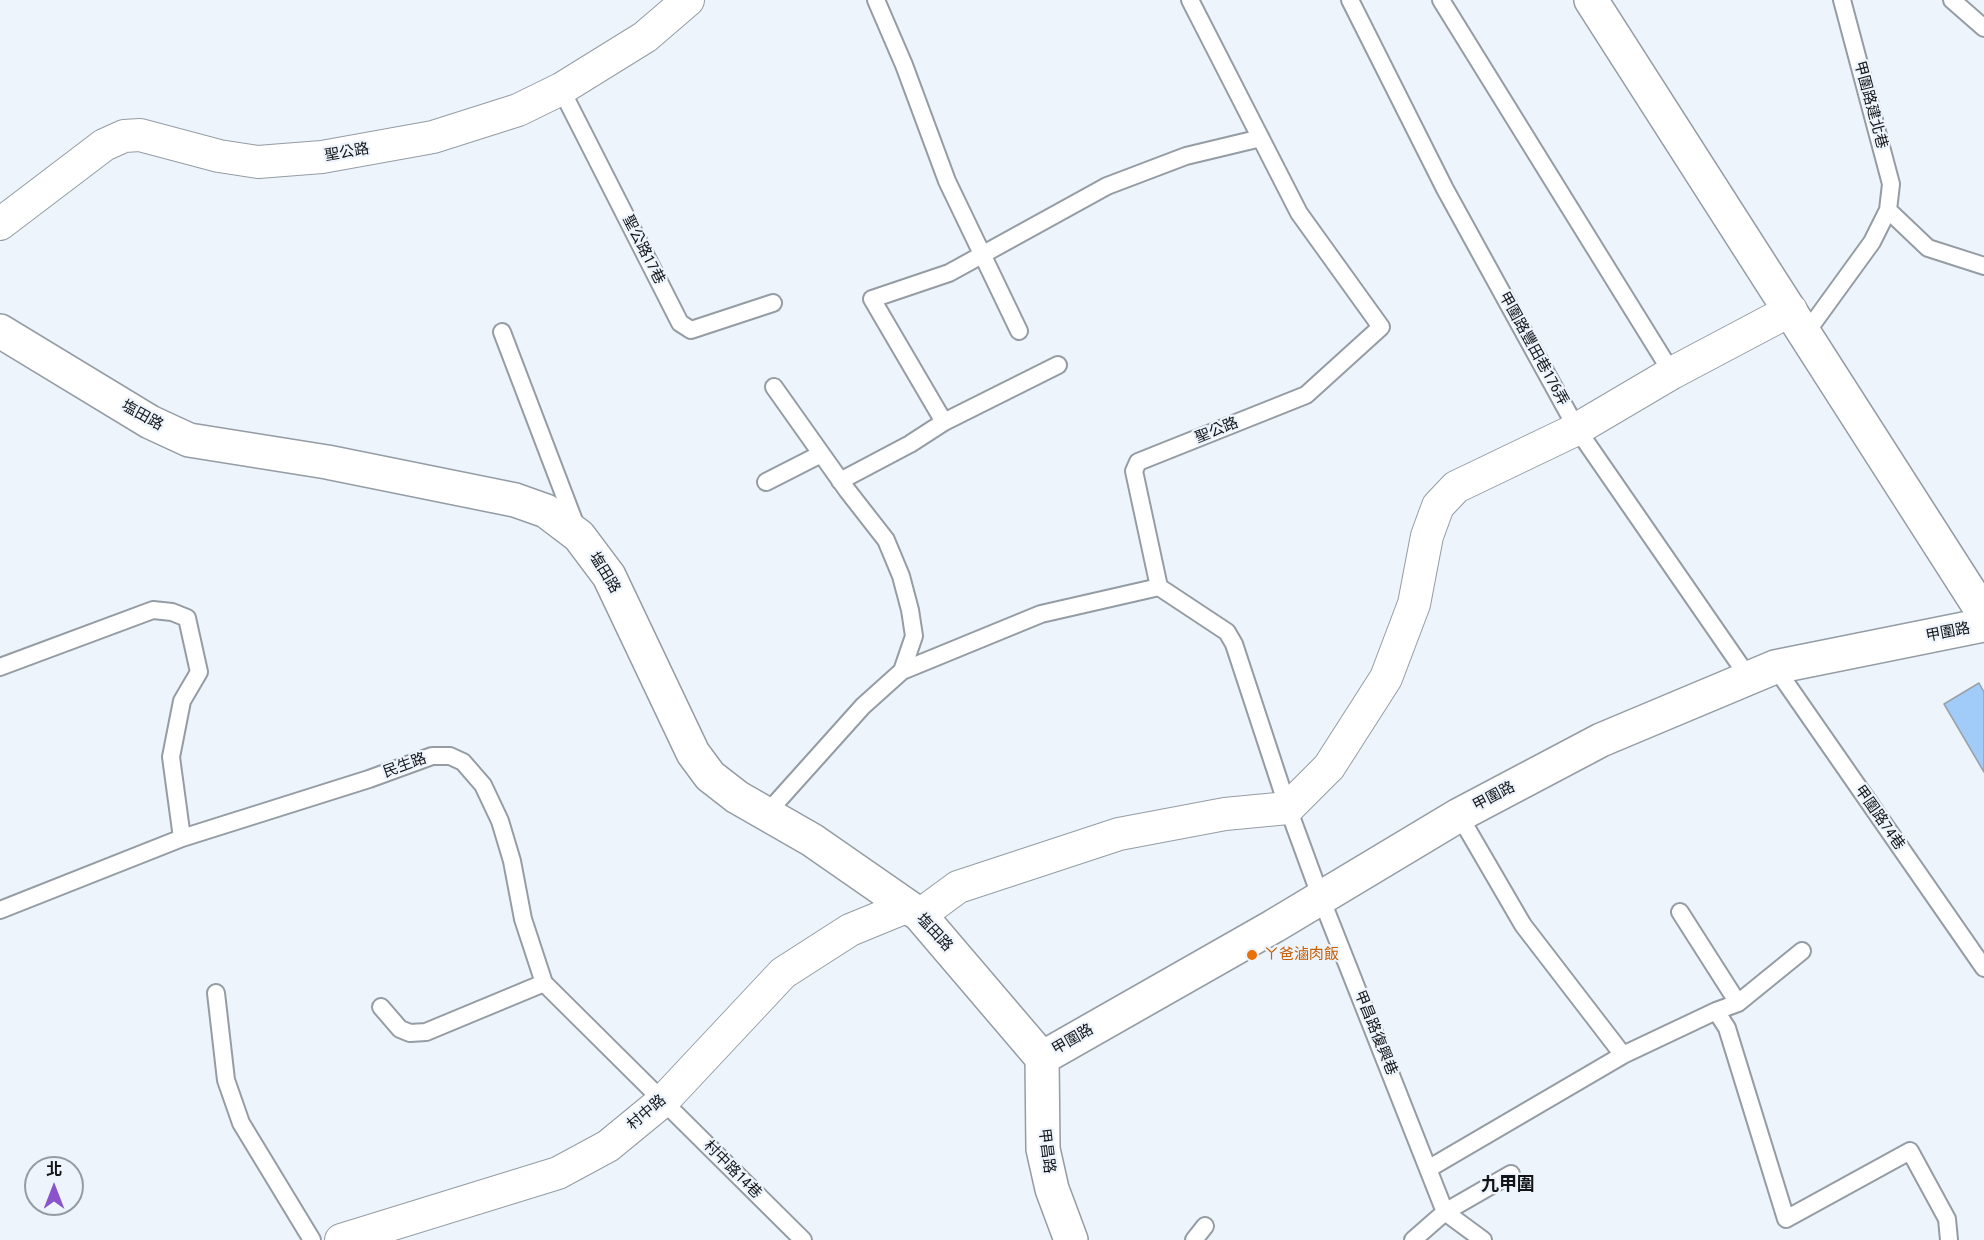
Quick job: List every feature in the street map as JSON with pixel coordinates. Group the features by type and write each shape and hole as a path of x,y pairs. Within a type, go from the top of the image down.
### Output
{"street":[{"name":"聖公路","path":"0,224 104,145 124,136 140,135 219,156 258,162 322,157 433,137 518,110 561,89 645,38 688,0"},
{"path":"1591,0 1799,321 1984,614"},
{"path":"1288,808 1329,767 1386,678 1414,604 1427,536 1438,506 1456,488 1577,429 1672,373 1799,321"},
{"name":"塩田路","path":"0,331 150,422 189,440 327,462 515,500 546,511 579,536 609,576 693,753 710,776 736,797 812,840 913,911 1042,1058"},
{"name":"甲圍路","path":"1042,1058 1321,898 1460,815 1601,740 1762,673 1984,626"},
{"name":"村中路","path":"340,1240 558,1173 608,1146 662,1100 783,974 850,930 913,911 958,887 1119,834 1225,814 1288,808"},
{"name":"甲昌路","path":"1042,1058 1043,1149 1052,1190 1071,1240"}],"lane":[{"path":"876,0 904,65 947,181 981,257 1019,331"},
{"name":"聖公路","path":"1159,587 1134,471 1138,462 1306,395 1381,327 1299,213 1190,0"},
{"name":"甲圍路豐田巷176弄","path":"1350,0 1445,189 1577,429 1762,673"},
{"path":"1441,0 1672,373"},
{"name":"甲圍路建北巷","path":"1799,321 1872,242 1888,210 1891,184 1842,0"},
{"path":"1952,0 1984,28"},
{"name":"聖公路17巷","path":"561,89 680,323 691,330 773,303"},
{"path":"944,422 872,299 949,273 1107,186 1186,156 1261,138"},
{"path":"1888,210 1928,248 1984,266"},
{"path":"502,332 579,536"},
{"path":"840,481 910,444 944,422 1058,365"},
{"path":"774,387 840,481 886,540 901,576 914,636 902,671"},
{"path":"766,482 821,454"},
{"path":"767,813 863,706 902,671 1041,614 1159,587 1227,632 1234,644 1288,808 1321,898"},
{"path":"0,667 153,610 172,612 187,618 199,672 182,701 171,757 182,838"},
{"name":"甲圍路74巷","path":"1762,673 1984,968"},
{"name":"民生路","path":"0,910 182,838 369,779 432,756 450,756 463,762 483,785 500,821 512,861 523,919 544,983 662,1100"},
{"path":"1460,815 1523,925 1623,1055"},
{"name":"甲昌路復興巷","path":"1321,898 1445,1212"},
{"path":"1680,912 1738,1003"},
{"path":"1428,1169 1623,1055 1738,1003 1802,951"},
{"path":"381,1007 400,1029 410,1033 426,1032 544,983"},
{"path":"216,993 226,1080 241,1123 312,1240"},
{"path":"1716,1011 1727,1028 1786,1219 1910,1151 1947,1219 1949,1240"},
{"name":"村中路14巷","path":"662,1100 803,1240"},
{"path":"1413,1240 1445,1212 1511,1174"},
{"path":"1445,1212 1483,1240"},
{"path":"1194,1240 1205,1226"}],"building":[{"path":"1979,683 1984,692 1984,772 1944,704"}],"place":[{"name":"ㄚ爸滷肉飯","path":"1252,955"}],"district":[{"name":"九甲圍","path":"1508,1185"}]}
